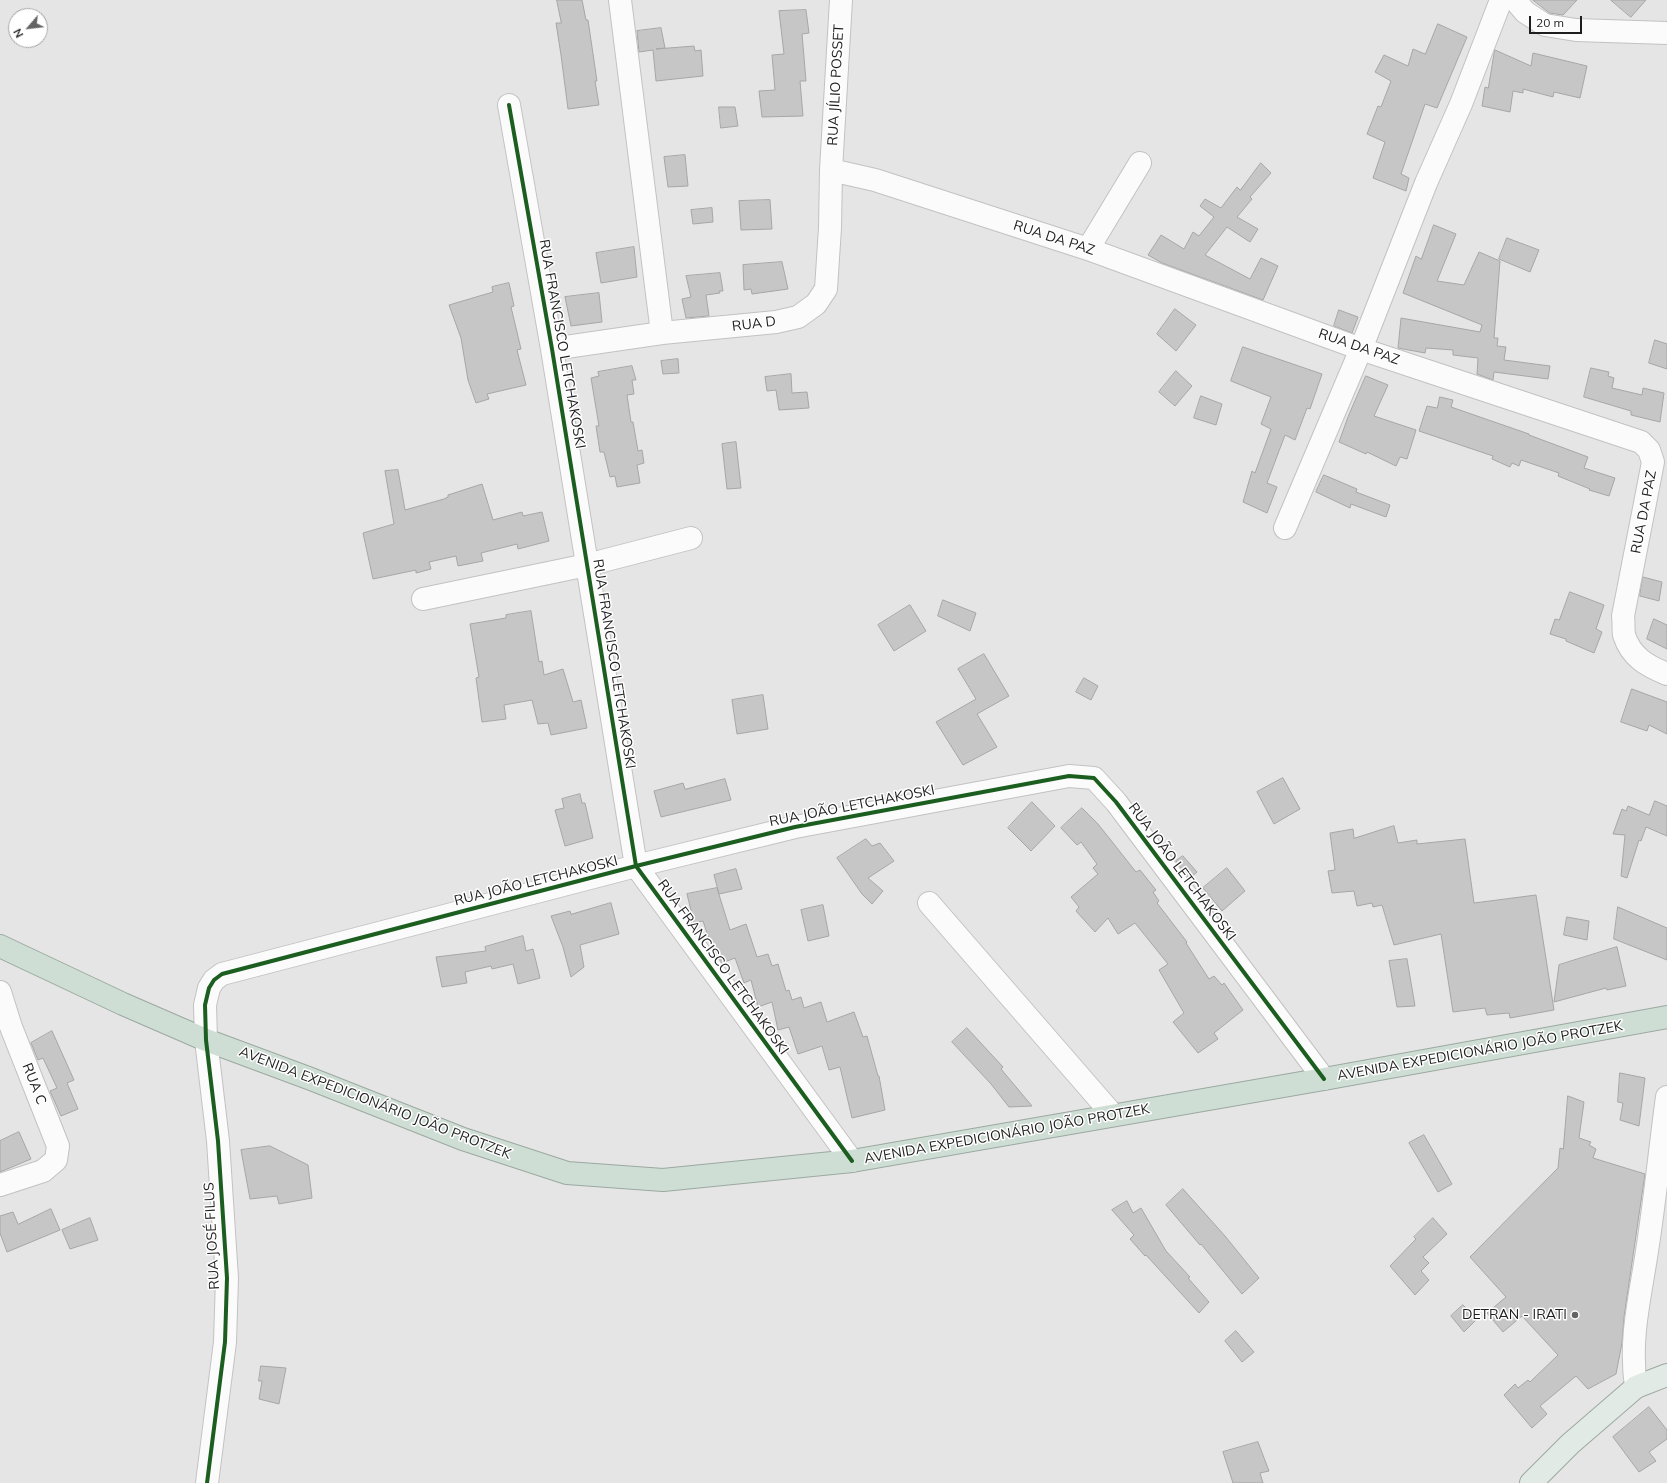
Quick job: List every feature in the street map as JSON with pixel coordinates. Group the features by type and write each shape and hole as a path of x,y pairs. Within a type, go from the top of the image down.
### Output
{"highway":[{"name":"AVENIDA EXPEDICIONÁRIO JOÃO PROTZEK","path":"0,946 123,1004 206,1040 311,1079 463,1140 567,1173 663,1180 852,1161 1324,1079 1667,1017"}],"main road":[{"path":"1531,1483 1570,1444 1636,1387 1667,1375"}],"street":[{"path":"620,0 662,333"},
{"name":"RUA JÍLIO POSSET","path":"831,170 841,0"},
{"path":"1285,528 1361,349 1426,183 1461,104 1501,0"},
{"path":"1515,0 1525,12 1544,25 1576,30 1667,34"},
{"name":"RUA FRANCISCO LETCHAKOSKI","path":"509,105 552,349 636,866 852,1161"},
{"path":"1088,249 1140,163"},
{"name":"RUA D","path":"552,349 662,333 776,322 798,317 816,304 826,289 830,228 831,170"},
{"name":"RUA DA PAZ","path":"831,170 875,180 1088,249 1361,349 1641,442 1649,450 1653,462 1623,616 1624,635 1633,653 1647,666 1667,674"},
{"path":"423,598 587,565 691,538"},
{"name":"RUA JOÃO LETCHAKOSKI","path":"209,988 214,980 222,974 636,866 795,827 1069,776 1094,778 1116,802 1324,1079"},
{"path":"929,903 1113,1115"},
{"name":"RUA JOSÉ FILUS","path":"207,1483 225,1342 227,1278 218,1142 206,1040 205,1005 209,988"},
{"name":"RUA C","path":"0,992 11,1027 58,1146 56,1160 43,1172 0,1184"},
{"path":"1636,1387 1633,1364 1634,1327 1647,1250 1667,1097"}],"building":[{"path":"557,0 582,0 586,20 588,20 599,105 568,109 556,23 561,23"},
{"path":"1533,0 1577,0 1563,15 1550,13"},
{"path":"1611,0 1646,0 1631,17"},
{"path":"806,10 809,33 802,34 806,81 800,81 803,116 762,117 759,91 775,90 772,55 784,54 779,11"},
{"path":"1438,24 1467,37 1437,108 1425,104 1401,174 1409,178 1406,191 1373,178 1385,142 1367,134 1378,106 1381,107 1391,81 1375,72 1384,55 1408,66 1413,49 1425,54"},
{"path":"661,28 665,48 656,49 694,46 695,51 701,50 703,76 656,81 653,50 639,52 637,31"},
{"path":"1495,50 1531,66 1533,53 1587,66 1580,98 1554,92 1553,97 1523,89 1523,93 1513,91 1510,112 1482,106 1485,87 1488,88"},
{"path":"719,107 735,107 738,126 721,128"},
{"path":"685,155 688,186 668,187 664,157"},
{"path":"1261,163 1271,173 1250,197 1252,199 1237,217 1258,229 1250,242 1227,227 1205,255 1250,279 1261,258 1278,266 1263,300 1162,263 1148,255 1161,235 1184,249 1193,232 1199,236 1214,217 1200,206 1205,199 1221,208 1237,187 1240,190"},
{"path":"770,200 772,229 741,230 739,201"},
{"path":"712,208 713,222 693,224 691,210"},
{"path":"1434,225 1456,234 1437,281 1464,285 1479,252 1500,261 1494,338 1498,338 1497,346 1506,347 1504,360 1550,366 1548,379 1494,372 1493,380 1477,374 1478,358 1453,355 1453,350 1426,348 1425,353 1398,348 1401,318 1480,332 1482,325 1403,293 1416,256 1421,259"},
{"path":"1507,238 1539,250 1530,272 1499,259"},
{"path":"634,247 637,277 601,283 596,253"},
{"path":"782,262 788,289 752,294 751,289 744,290 743,265"},
{"path":"720,273 723,291 719,291 720,293 706,295 709,316 686,318 682,299 691,297 686,276"},
{"path":"509,283 514,306 511,307 521,349 517,350 526,385 487,394 489,399 476,403 468,380 461,338 449,305 493,292 492,287"},
{"path":"599,293 602,322 571,326 565,297"},
{"path":"1175,309 1196,325 1176,351 1157,334"},
{"path":"1339,310 1358,317 1352,333 1334,326"},
{"path":"1655,340 1667,344 1667,369 1649,363"},
{"path":"1243,347 1322,374 1310,409 1307,408 1295,440 1285,435 1267,483 1277,487 1267,513 1243,502 1252,471 1255,473 1271,429 1261,424 1271,397 1231,381"},
{"path":"678,359 679,373 663,374 661,361"},
{"path":"632,366 636,380 632,380 634,394 627,395 631,422 633,422 638,451 642,450 644,463 637,465 640,483 617,487 615,476 610,477 604,452 600,452 596,426 599,426 591,378 599,376 598,372"},
{"path":"1591,368 1609,372 1608,376 1614,378 1612,388 1642,395 1643,388 1664,393 1660,422 1631,415 1631,411 1584,397"},
{"path":"1176,371 1192,386 1175,406 1159,392"},
{"path":"791,374 792,393 807,392 809,408 779,410 776,390 767,391 765,377"},
{"path":"1366,376 1388,385 1374,416 1416,430 1407,459 1400,457 1396,466 1367,452 1366,454 1339,442"},
{"path":"1201,396 1222,404 1216,425 1194,418"},
{"path":"1440,397 1453,400 1451,407 1529,434 1588,457 1584,468 1615,478 1609,496 1589,490 1590,489 1558,476 1559,473 1521,460 1519,466 1512,463 1510,467 1492,459 1493,456 1419,431 1427,406 1437,408"},
{"path":"736,442 741,488 727,489 722,444"},
{"path":"398,470 405,510 444,499 448,497 448,495 482,484 493,520 522,512 523,516 542,512 549,541 518,549 517,544 481,553 483,561 458,566 456,556 429,562 431,569 416,573 416,570 373,579 363,533 394,524 385,471"},
{"path":"1324,475 1357,489 1356,492 1390,505 1386,517 1351,504 1350,508 1316,492"},
{"path":"1643,577 1662,582 1659,601 1640,596"},
{"path":"1570,592 1604,605 1596,629 1602,632 1594,653 1566,641 1566,639 1550,634 1555,619 1559,620"},
{"path":"943,600 976,613 970,631 938,616"},
{"path":"910,605 926,631 894,651 878,625"},
{"path":"531,611 539,662 542,661 544,675 563,669 573,702 581,700 587,728 551,735 548,723 538,724 532,700 504,705 506,719 482,722 476,678 479,677 470,624 506,618 506,615"},
{"path":"1654,619 1667,625 1667,649 1647,639"},
{"path":"984,654 1009,696 977,714 997,747 963,765 936,722 976,699 958,669"},
{"path":"1084,678 1098,686 1091,700 1076,692"},
{"path":"1632,689 1667,702 1667,734 1649,725 1647,731 1621,722"},
{"path":"763,695 768,729 737,734 732,700"},
{"path":"1283,778 1300,809 1274,824 1257,792"},
{"path":"725,779 731,800 661,817 654,791 683,783 685,789"},
{"path":"580,794 582,803 585,803 593,838 565,846 555,810 564,808 562,799"},
{"path":"1655,801 1667,806 1667,836 1646,827 1641,841 1639,840 1627,878 1621,876 1625,835 1613,834 1622,809 1626,811 1628,806 1649,815"},
{"path":"1032,802 1055,826 1031,851 1008,828"},
{"path":"1082,808 1098,824 1136,872 1140,870 1156,890 1153,892 1159,901 1157,903 1187,942 1186,943 1209,979 1214,976 1222,985 1224,983 1243,1010 1214,1033 1218,1039 1198,1053 1173,1022 1184,1013 1159,970 1168,964 1135,923 1118,934 1108,918 1095,932 1076,911 1079,907 1071,897 1098,874 1093,868 1097,864 1081,842 1077,845 1061,828"},
{"path":"1394,826 1398,843 1417,840 1417,844 1465,839 1474,903 1536,895 1554,1010 1510,1018 1509,1013 1487,1015 1485,1008 1453,1012 1441,934 1394,945 1382,905 1373,907 1372,903 1357,906 1354,891 1332,893 1328,871 1335,870 1330,833 1353,829 1354,838"},
{"path":"866,839 872,846 880,843 894,861 868,878 883,891 872,904 862,894 837,858"},
{"path":"1183,856 1197,872 1189,879 1176,861"},
{"path":"1227,868 1245,891 1222,911 1203,888"},
{"path":"736,869 742,889 719,894 714,875"},
{"path":"717,888 730,930 746,924 757,957 768,954 772,966 778,964 786,991 789,990 792,1000 801,997 804,1008 821,1002 827,1022 854,1012 863,1037 867,1036 879,1076 885,1110 852,1118 840,1067 829,1070 822,1046 798,1054 789,1027 778,1030 772,1002 758,1007 751,980 744,983 735,958 722,963 712,948 703,921 694,923 687,894"},
{"path":"611,903 619,934 580,945 584,967 571,977 563,947 551,916 570,911 571,914"},
{"path":"823,905 829,936 808,941 801,910"},
{"path":"1618,907 1667,928 1667,960 1614,939"},
{"path":"1567,917 1589,921 1587,940 1564,935"},
{"path":"523,936 526,951 533,949 540,978 518,984 513,964 492,969 491,966 465,972 467,983 442,987 436,957 486,951 485,947"},
{"path":"1617,947 1626,986 1607,990 1606,988 1554,1002 1559,965"},
{"path":"1407,959 1415,1006 1397,1007 1389,961"},
{"path":"967,1028 1003,1067 1001,1069 1032,1106 1009,1107 991,1084 952,1042"},
{"path":"52,1031 74,1080 67,1083 78,1109 61,1116 50,1091 57,1088 43,1058 38,1060 31,1043"},
{"path":"1620,1073 1645,1078 1639,1126 1620,1120 1623,1103 1618,1102"},
{"name":"DETRAN - IRATI","path":"1568,1096 1584,1102 1579,1138 1591,1142 1589,1145 1596,1149 1593,1158 1645,1174 1624,1317 1622,1343 1616,1374 1588,1389 1576,1376 1540,1406 1547,1414 1532,1428 1504,1395 1515,1384 1518,1388 1528,1380 1530,1382 1558,1355 1522,1316 1503,1332 1487,1313 1506,1297 1470,1257 1558,1168 1560,1148 1563,1149"},
{"path":"19,1132 31,1159 0,1172 0,1141"},
{"path":"1424,1135 1452,1184 1438,1192 1409,1143"},
{"path":"270,1146 308,1165 312,1198 279,1204 277,1196 250,1199 241,1150"},
{"path":"1183,1189 1225,1236 1259,1278 1242,1294 1201,1244 1200,1245 1166,1205"},
{"path":"1127,1201 1133,1213 1141,1208 1166,1251 1190,1277 1188,1278 1209,1302 1199,1313 1130,1239 1134,1235 1112,1210"},
{"path":"51,1209 60,1230 7,1252 0,1233 0,1216 13,1212 18,1224"},
{"path":"90,1218 98,1240 70,1249 62,1230"},
{"path":"1433,1218 1447,1234 1423,1257 1429,1263 1421,1271 1429,1280 1415,1295 1390,1266 1416,1239 1414,1237"},
{"path":"1463,1305 1477,1319 1464,1332 1451,1316"},
{"path":"1236,1331 1254,1352 1242,1362 1225,1341"},
{"path":"261,1366 286,1368 279,1404 259,1399 262,1381 259,1381"},
{"path":"1649,1407 1667,1430 1667,1439 1649,1452 1656,1461 1639,1472 1613,1437"},
{"path":"1258,1442 1269,1471 1260,1473 1263,1483 1233,1483 1223,1452"}],"cycle path":[{"path":"509,105 552,349 636,866 852,1161"},
{"path":"207,1483 225,1342 227,1278 218,1141 206,1040 205,1005 209,988 214,980 222,974 636,866 795,827 1069,776 1094,778 1116,802 1324,1079"}],"place":[{"name":"DETRAN - IRATI","path":"1575,1315"}]}
